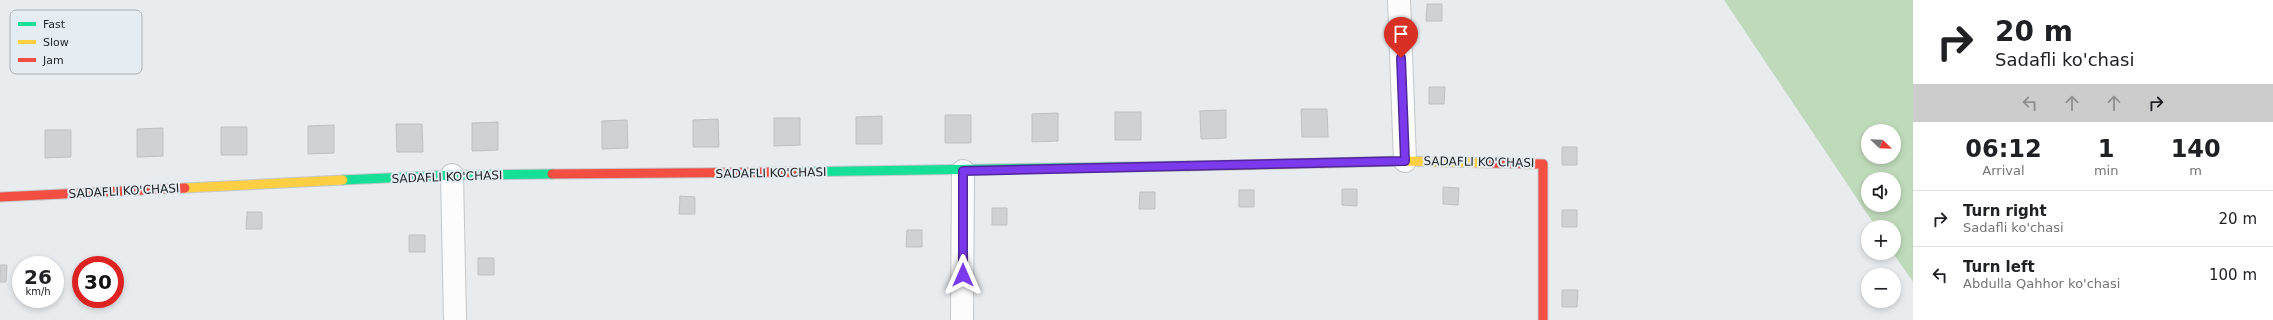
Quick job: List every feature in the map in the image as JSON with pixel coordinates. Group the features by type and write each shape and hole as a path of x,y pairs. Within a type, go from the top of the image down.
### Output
{"street":[{"path":"1399,0 1405,161"},
{"name":"SADAFLI KO'CHASI","path":"0,197 452,175 963,171 1405,161 1543,164 1543,320"},
{"path":"962,320 963,171"},
{"path":"452,175 455,320"}],"green space":[{"path":"1724,0 1913,0 1913,282 1898,260 1901,260 1901,220 1871,220 1866,212 1901,212 1901,172 1861,172 1861,205"}],"building":[{"path":"1427,4 1442,4 1442,21 1426,21"},
{"path":"1429,87 1445,87 1444,104 1429,104"},
{"path":"1301,109 1327,109 1328,137 1302,137"},
{"path":"1226,110 1226,138 1201,139 1200,111"},
{"path":"1115,112 1141,112 1141,140 1115,140"},
{"path":"1058,113 1058,141 1032,142 1032,114"},
{"path":"945,115 971,115 971,143 945,143"},
{"path":"882,116 882,144 856,144 856,117"},
{"path":"774,118 800,118 800,145 774,146"},
{"path":"718,119 719,147 693,147 693,120"},
{"path":"627,120 628,148 602,149 602,121"},
{"path":"498,122 498,150 472,151 472,123"},
{"path":"396,124 422,124 423,152 397,152"},
{"path":"334,125 334,153 308,154 308,126"},
{"path":"221,127 247,127 247,155 221,155"},
{"path":"163,128 163,156 137,157 137,129"},
{"path":"45,130 71,130 71,157 45,158"},
{"path":"1562,147 1577,147 1577,165 1562,165"},
{"path":"1443,187 1459,188 1458,205 1443,204"},
{"path":"1342,189 1357,189 1357,206 1342,205"},
{"path":"1239,190 1254,190 1254,207 1239,207"},
{"path":"1140,192 1155,192 1155,209 1139,209"},
{"path":"680,196 695,197 695,214 679,214"},
{"path":"992,208 1007,208 1007,225 992,225"},
{"path":"1562,210 1577,210 1577,227 1562,227"},
{"path":"247,212 262,212 262,229 246,229"},
{"path":"907,230 922,230 922,247 906,247"},
{"path":"409,235 425,235 425,252 409,252"},
{"path":"478,258 494,258 494,275 478,275"},
{"path":"0,265 7,265 6,282 0,282"},
{"path":"1562,290 1578,290 1577,307 1562,307"}],"traffic: fast":[{"path":"792,172 1188,166"},
{"path":"343,180 452,175 552,174"}],"traffic: slow":[{"path":"1323,163 1405,161 1488,163"},
{"path":"185,188 343,180"}],"traffic: jam":[{"path":"1188,166 1323,163"},
{"path":"1488,163 1543,164 1543,320"},
{"path":"552,174 792,172"},
{"path":"0,197 185,188"}],"route":[{"path":"963,275 963,171 1405,161 1401,58"}]}
